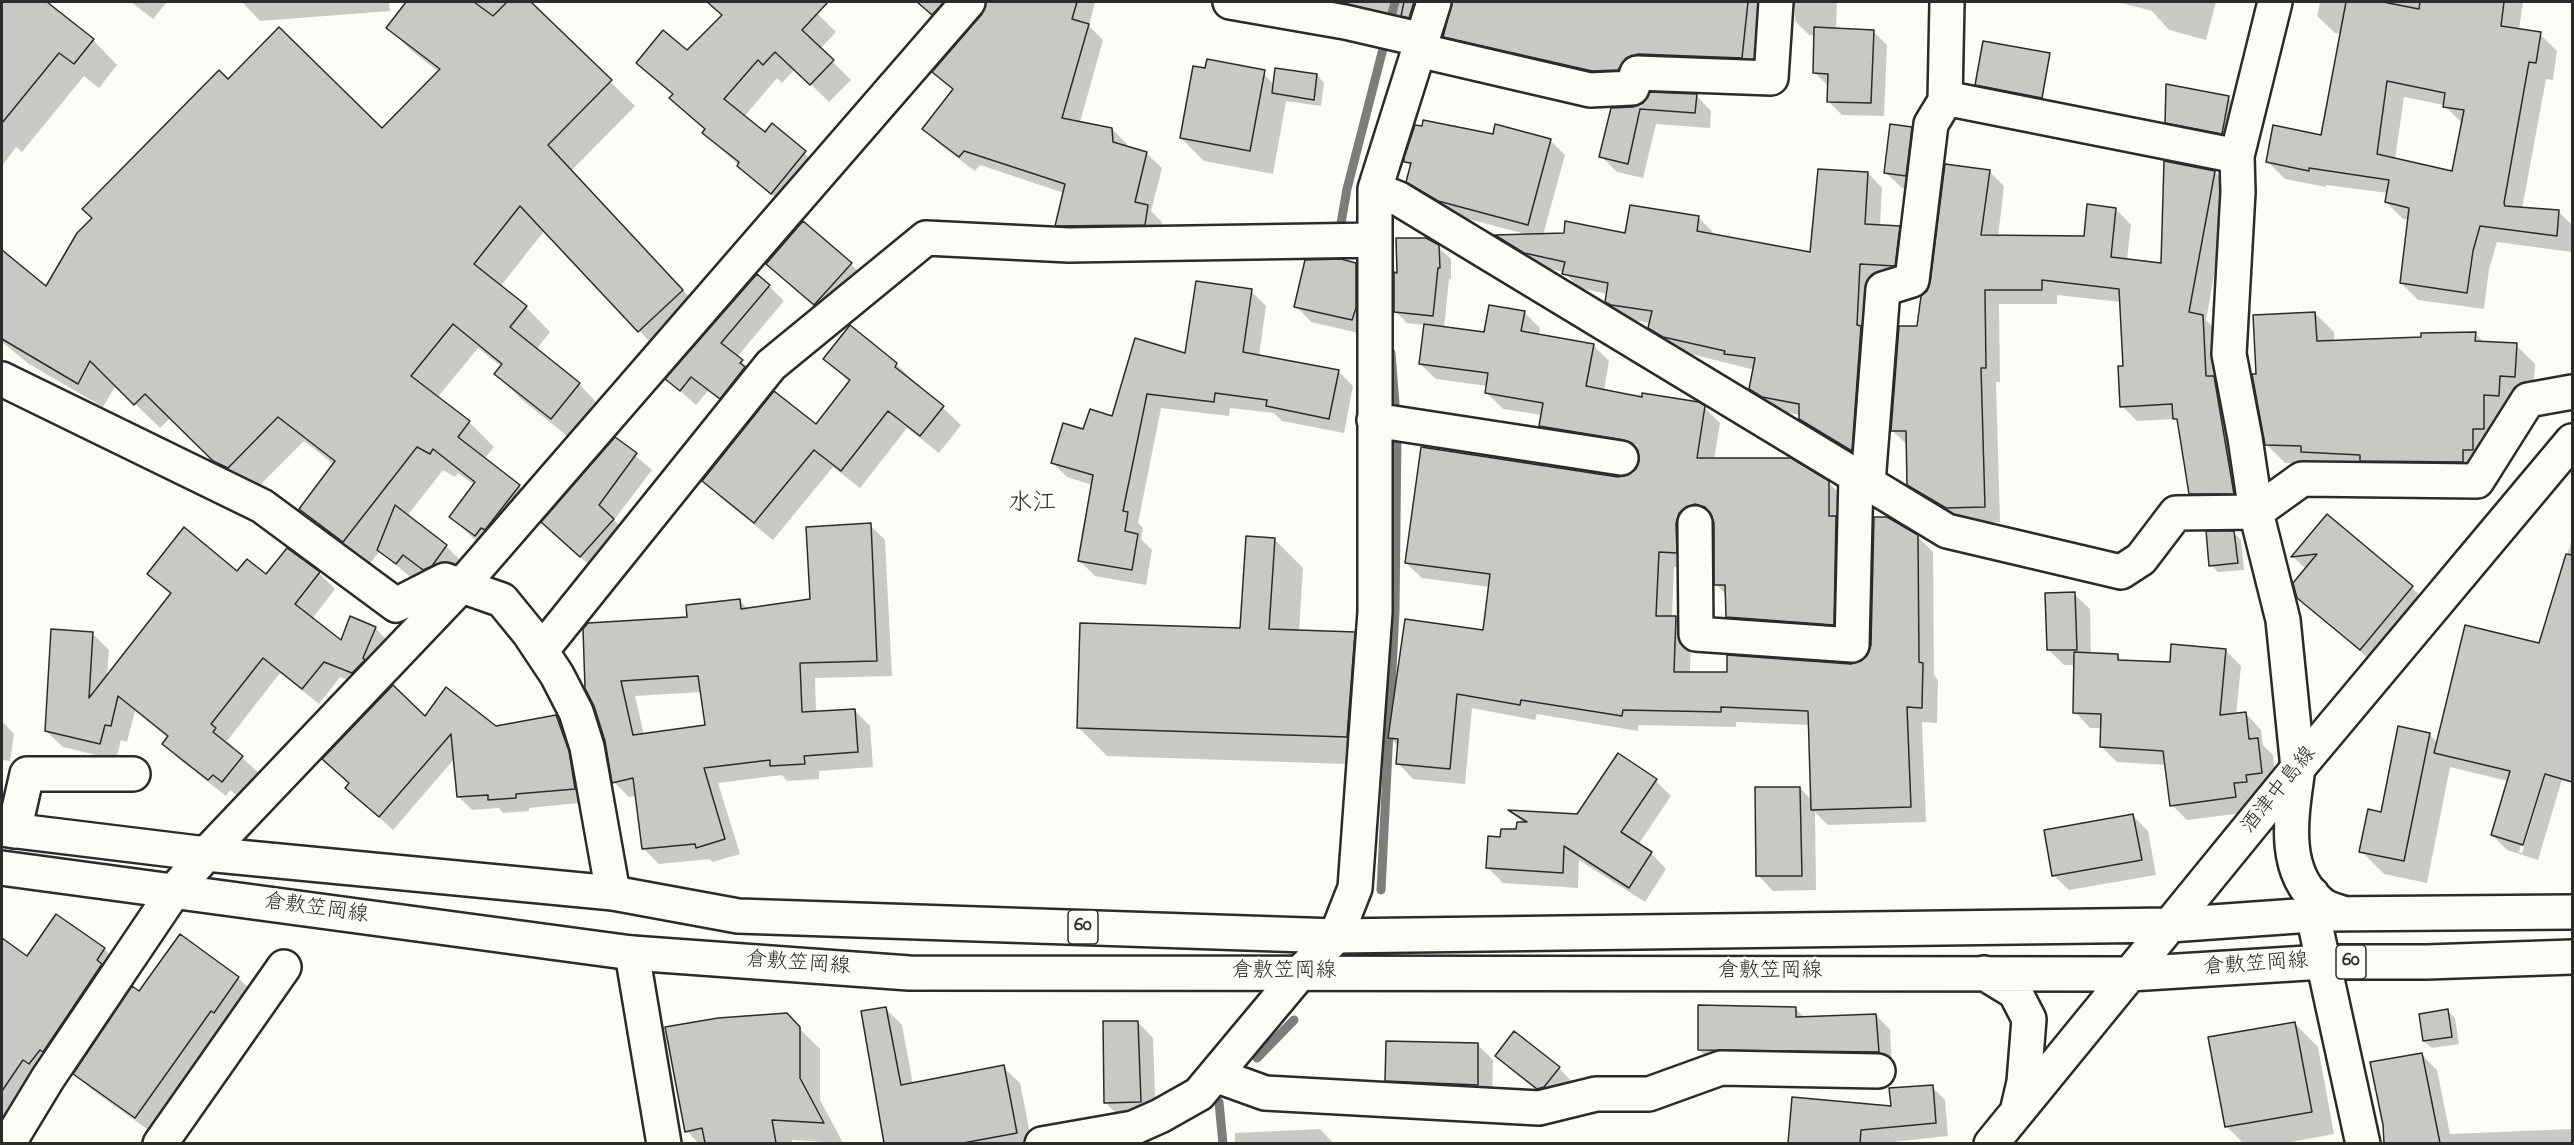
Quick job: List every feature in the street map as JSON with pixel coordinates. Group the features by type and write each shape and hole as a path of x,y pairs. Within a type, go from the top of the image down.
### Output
{"street":[{"path":"8,1143 48,1078 174,891 206,854 462,585 968,2"},
{"path":"1230,2 1412,43 1590,90 1632,88 1637,73 1771,78 1776,2"},
{"path":"1056,1142 1132,1128 1160,1116 1199,1094 1300,973 1336,936 1355,888 1375,612 1375,189 1412,43 1434,2"},
{"path":"1695,523 1696,634 1852,645 1862,479 1882,289 1912,280 1931,124 1945,101 1947,2"},
{"path":"2275,2 2237,156 2238,192 2229,354 2256,512 2283,620 2298,768 2291,818 2292,850 2313,905 2363,1143"},
{"path":"1945,101 1955,100 2237,156"},
{"path":"1375,189 1399,199 1947,531 2121,572 2141,559 2176,513 2256,512 2302,479 2477,481 2528,400 2572,392"},
{"path":"541,651 771,365 926,238 1069,245 1374,240"},
{"path":"2,379 261,506 396,605 445,580 502,600 541,651 576,712 587,747 613,893"},
{"path":"1374,420 1621,458"},
{"name":"酒津中島線","path":"1991,1143 2298,768 2572,441"},
{"path":"8,830 27,774 133,774"},
{"name":"倉敷笠岡線","path":"8,830 206,854 613,893 738,916 1336,936 2170,925 2313,905 2345,914 2572,912"},
{"name":"倉敷笠岡線","path":"2,868 632,953 909,973 2130,974 2324,962 2427,962 2572,957"},
{"path":"632,953 664,1143"},
{"path":"160,1143 284,967"},
{"path":"1984,974 2015,992 2029,1019 2024,1082 2017,1113"},
{"path":"1215,1075 1265,1093 1539,1108 1596,1094 1649,1094 1721,1068 1878,1071"}],"building":[{"path":"2,2 47,2 94,39 74,64 59,53 2,123"},
{"path":"406,2 474,2 493,16 507,2 531,2 612,80 548,145 683,290 638,332 520,206 474,264 527,306 510,327 580,383 551,419 494,374 502,364 453,324 411,376 470,421 458,437 520,485 485,530 481,528 475,536 449,517 475,482 433,449 430,454 417,447 343,542 299,509 335,461 278,417 228,468 213,461 145,394 134,405 90,361 78,384 2,339 2,250 46,286 77,233 92,218 82,209 219,70 228,79 279,27 382,128 440,69 386,28"},
{"path":"707,2 828,2 802,30 834,60 810,85 775,52 763,65 758,60 724,99 765,132 772,123 806,151 771,194 737,166 739,162 702,133 705,129 669,98 673,94 636,63 663,30 687,50 722,15"},
{"path":"917,2 944,2 932,15"},
{"path":"986,2 1077,2 1072,19 1089,24 1062,118 1112,128 1113,142 1147,152 1135,202 1148,205 1145,225 1055,226 1065,184 964,151 959,157 922,129 953,89 932,72 982,14"},
{"path":"1404,2 1414,2 1409,18 1401,16"},
{"path":"1452,2 1748,2 1742,58 1638,54 1626,58 1618,70 1592,71 1443,37"},
{"path":"2346,2 2383,2 2419,9 2420,2 2504,2 2501,26 2541,32 2536,63 2529,62 2504,203 2505,206 2559,210 2557,236 2480,226 2473,251 2467,293 2400,283 2409,208 2385,202 2389,180 2309,168 2309,171 2266,162 2273,125 2321,135","holes":["2387,81 2445,93 2443,107 2464,110 2452,171 2377,154"]},
{"path":"1814,27 1874,30 1871,103 1827,102 1828,74 1813,73"},
{"path":"1983,41 2050,53 2042,98 1975,85"},
{"path":"1207,59 1265,70 1250,151 1180,138 1193,66 1205,68"},
{"path":"1275,68 1317,74 1314,100 1272,93"},
{"path":"2166,84 2229,96 2222,134 2165,123"},
{"path":"1650,92 1697,94 1695,113 1640,109 1628,164 1599,157 1611,108 1633,107 1643,103"},
{"path":"1423,120 1493,134 1495,124 1551,139 1528,225 1438,201 1406,182 1411,163 1404,162 1404,158 1415,125 1422,126"},
{"path":"1890,124 1912,127 1906,176 1884,173"},
{"path":"2164,161 2215,171 2189,312 2203,315 2206,376 2214,376 2234,494 2189,494 2177,419 2173,419 2172,404 2120,407 2118,366 2123,366 2119,289 2042,280 2042,290 1985,290 1986,368 1981,368 1985,507 1946,508 1907,485 1906,431 1891,431 1899,326 1917,326 1921,296 1927,291 1930,283 1945,164 1990,170 1981,235 2084,236 2087,204 2116,208 2111,257 2161,263"},
{"path":"1818,169 1868,172 1865,224 1900,226 1895,266 1860,264 1857,325 1861,326 1852,451 1799,419 1799,404 1762,397 1749,389 1755,358 1724,354 1725,351 1663,337 1648,328 1652,311 1611,305 1605,302 1608,283 1562,274 1565,262 1524,253 1495,235 1564,233 1565,221 1625,233 1630,205 1699,216 1697,231 1810,252"},
{"path":"803,221 852,263 814,305 766,264"},
{"path":"1396,238 1426,238 1439,245 1440,268 1438,268 1433,316 1394,312 1394,272 1397,273"},
{"path":"1341,259 1356,263 1356,308 1352,320 1294,307 1305,260"},
{"path":"757,274 770,285 721,343 743,360 740,363 745,367 720,399 691,377 680,391 665,379"},
{"path":"1196,281 1252,289 1243,352 1339,370 1329,419 1266,406 1267,400 1215,393 1214,402 1147,394 1123,511 1128,512 1125,531 1138,534 1132,570 1078,561 1093,475 1051,463 1063,423 1083,429 1090,409 1112,416 1135,338 1185,353"},
{"path":"1489,305 1525,311 1521,331 1594,344 1586,386 1642,397 1642,393 1699,402 1705,406 1697,458 1791,458 1829,481 1829,516 1836,516 1834,625 1726,617 1725,585 1714,585 1714,523 1711,514 1705,507 1695,504 1679,513 1676,523 1677,553 1659,552 1656,616 1676,616 1674,672 1727,672 1727,655 1851,664 1861,661 1868,654 1871,645 1874,517 1887,517 1918,535 1919,662 1923,663 1922,708 1907,707 1911,807 1811,810 1808,711 1721,707 1721,712 1623,710 1622,716 1521,700 1520,705 1457,694 1450,769 1396,764 1398,739 1388,738 1405,619 1483,630 1490,574 1405,563 1421,447 1618,477 1628,475 1636,469 1639,461 1638,451 1632,443 1624,440 1539,426 1543,403 1485,393 1488,373 1419,364 1424,324 1484,332"},
{"path":"2315,312 2317,341 2421,337 2421,333 2476,332 2475,341 2517,343 2515,377 2500,376 2499,396 2484,395 2484,429 2473,429 2473,450 2463,450 2463,462 2360,461 2360,455 2301,452 2301,446 2265,445 2252,374 2256,374 2253,315"},
{"path":"850,325 897,363 895,367 944,406 920,436 888,411 841,471 814,450 754,523 702,481 774,391 816,424 850,380 823,359"},
{"path":"615,437 637,453 599,505 614,519 580,557 541,522"},
{"path":"395,505 447,545 432,566 423,570 403,555 396,564 377,550"},
{"path":"2327,514 2413,586 2360,650 2297,598 2293,583 2317,554 2291,557"},
{"path":"871,523 877,661 800,663 802,712 855,709 858,752 804,756 805,764 770,766 770,760 704,768 725,839 696,848 695,844 642,849 633,778 612,783 605,741 594,706 585,688 583,629 588,623 687,617 686,605 740,599 741,609 810,599 806,527","holes":["698,676 705,725 633,735 621,681"]},
{"path":"184,527 237,571 247,559 266,574 287,548 320,572 295,604 341,640 350,616 376,627 363,658 365,660 352,673 324,662 302,689 263,658 211,724 216,728 213,732 243,756 222,782 213,775 208,780 162,744 168,736 118,696 111,726 105,725 100,744 45,731 51,629 93,632 89,698 171,593 147,574"},
{"path":"2206,531 2234,531 2238,563 2209,566"},
{"path":"1246,536 1275,538 1269,629 1355,632 1347,737 1077,728 1080,623 1240,628"},
{"path":"2566,554 2572,555 2572,782 2545,774 2523,845 2491,835 2510,771 2434,753 2465,625 2539,643"},
{"path":"2075,592 2077,650 2047,650 2045,593"},
{"path":"2171,644 2226,649 2220,715 2246,712 2249,739 2258,738 2262,773 2246,775 2247,782 2234,783 2236,797 2170,806 2163,751 2100,747 2101,714 2073,713 2074,652 2118,654 2118,660 2170,662"},
{"path":"393,685 425,716 446,687 496,726 556,715 569,751 575,789 516,794 516,798 488,800 488,795 457,797 451,734 379,817 345,788 349,783 322,759"},
{"path":"2398,726 2430,733 2404,861 2359,852 2368,809 2381,812"},
{"path":"1618,753 1657,779 1621,832 1652,852 1629,888 1564,846 1563,873 1486,868 1488,836 1500,837 1501,829 1516,829 1517,822 1527,822 1508,810 1577,814"},
{"path":"1755,787 1800,787 1802,876 1756,876"},
{"path":"2133,814 2142,860 2052,876 2044,830"},
{"path":"56,914 105,948 97,960 102,964 43,1052 40,1050 29,1064 23,1060 2,1091 2,938 27,956"},
{"path":"180,934 239,977 214,1013 211,1011 135,1118 73,1074 132,986 139,991"},
{"path":"1698,1005 1796,1007 1796,1017 1876,1014 1879,1052 1698,1050"},
{"path":"886,1007 901,1085 1004,1065 1017,1133 963,1143 884,1143 861,1011"},
{"path":"2448,1009 2452,1037 2423,1041 2419,1014"},
{"path":"787,1013 800,1027 800,1078 824,1123 772,1120 776,1143 705,1143 702,1128 685,1132 665,1027 718,1018"},
{"path":"1103,1021 1138,1021 1141,1102 1104,1103"},
{"path":"2295,1022 2312,1112 2225,1127 2208,1037"},
{"path":"1514,1031 1560,1067 1544,1087 1537,1089 1495,1056"},
{"path":"1386,1041 1478,1043 1478,1085 1385,1081"},
{"path":"2422,1053 2440,1143 2384,1143 2383,1125 2370,1062"},
{"path":"1933,1085 1936,1123 1861,1130 1860,1143 1788,1143 1792,1097 1891,1106 1889,1088"}],"waterway":[{"path":"1340,229 1347,189 1395,2"},
{"path":"1391,353 1395,404"},
{"path":"1381,890 1395,610 1397,434"},
{"path":"1257,1058 1294,1020"},
{"path":"1219,1102 1223,1144"}],"district":[{"name":"水江","path":"1032,505"}]}
